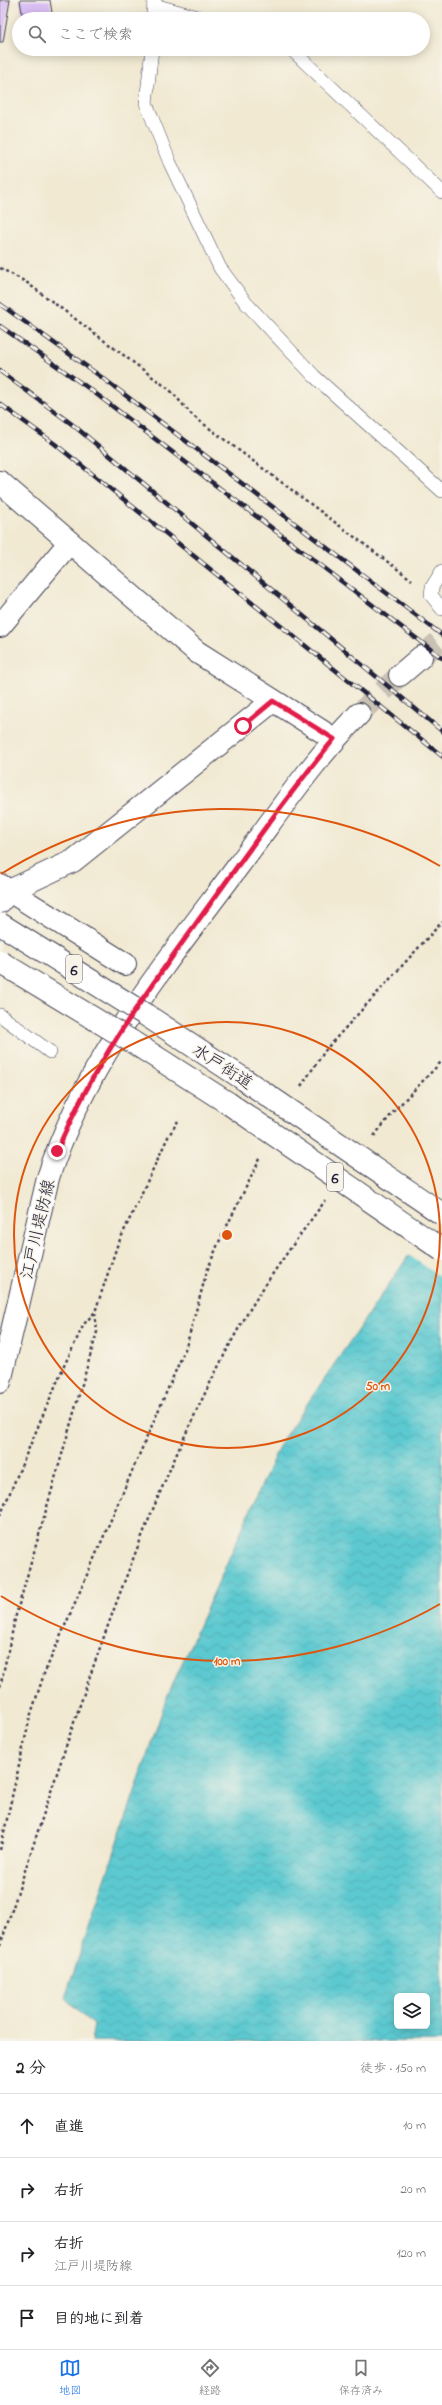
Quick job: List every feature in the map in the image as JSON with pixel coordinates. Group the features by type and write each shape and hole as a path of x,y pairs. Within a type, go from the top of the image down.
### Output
{"main road":[{"path":"0,482 197,652 334,739"},
{"path":"0,626 69,543"},
{"path":"400,675 421,657"},
{"path":"3,893 73,862 273,701"},
{"name":"江戸川堤防線","path":"0,1382 48,1178 57,1151 82,1095 103,1056 154,982 334,739 359,714"},
{"path":"3,893 125,964"},
{"name":"水戸街道","path":"0,924 146,1015 245,1080 442,1214"},
{"name":"水戸街道","path":"2,964 131,1041 228,1104 442,1250"}],"lane":[{"path":"153,12 154,2 184,12"},
{"path":"151,56 146,103 170,163 220,268 246,303 314,376 442,491"},
{"path":"298,56 442,192"},
{"path":"442,571 432,587 431,595 442,609"},
{"path":"0,1015 50,1052"}],"path":[{"path":"0,268 26,282 170,390 193,416 431,595"},
{"path":"298,1090 327,1048 442,922"},
{"path":"370,1142 394,1111 442,1061"},
{"path":"0,1516 69,1355 84,1324 95,1312 117,1246 168,1137 178,1121"},
{"path":"0,1850 30,1717 44,1674 186,1347 207,1271 218,1244 262,1154"},
{"path":"0,1946 112,1610 160,1491 232,1341 280,1263 326,1198"},
{"path":"0,1687 16,1615 97,1332 95,1312"}],"water":[{"path":"442,1207 442,2041 91,2041 94,2025 65,1998 167,1697 281,1442"}],"pier":[{"path":"442,1205 442,1278 407,1254"}],"building":[{"path":"0,0 10,0 3,42 0,42"},
{"path":"20,0 50,0 52,12 22,12"}],"tunnel":[{"path":"421,657 442,639"},
{"path":"359,714 400,675"}],"railway":[{"path":"0,304 104,379 442,635"},
{"path":"0,326 91,390 442,658"},
{"path":"0,371 73,425 442,731"},
{"path":"0,404 55,444 442,756"}],"route":[{"path":"57,1151 82,1095 103,1056 216,896 334,739 273,701 243,726"}]}
